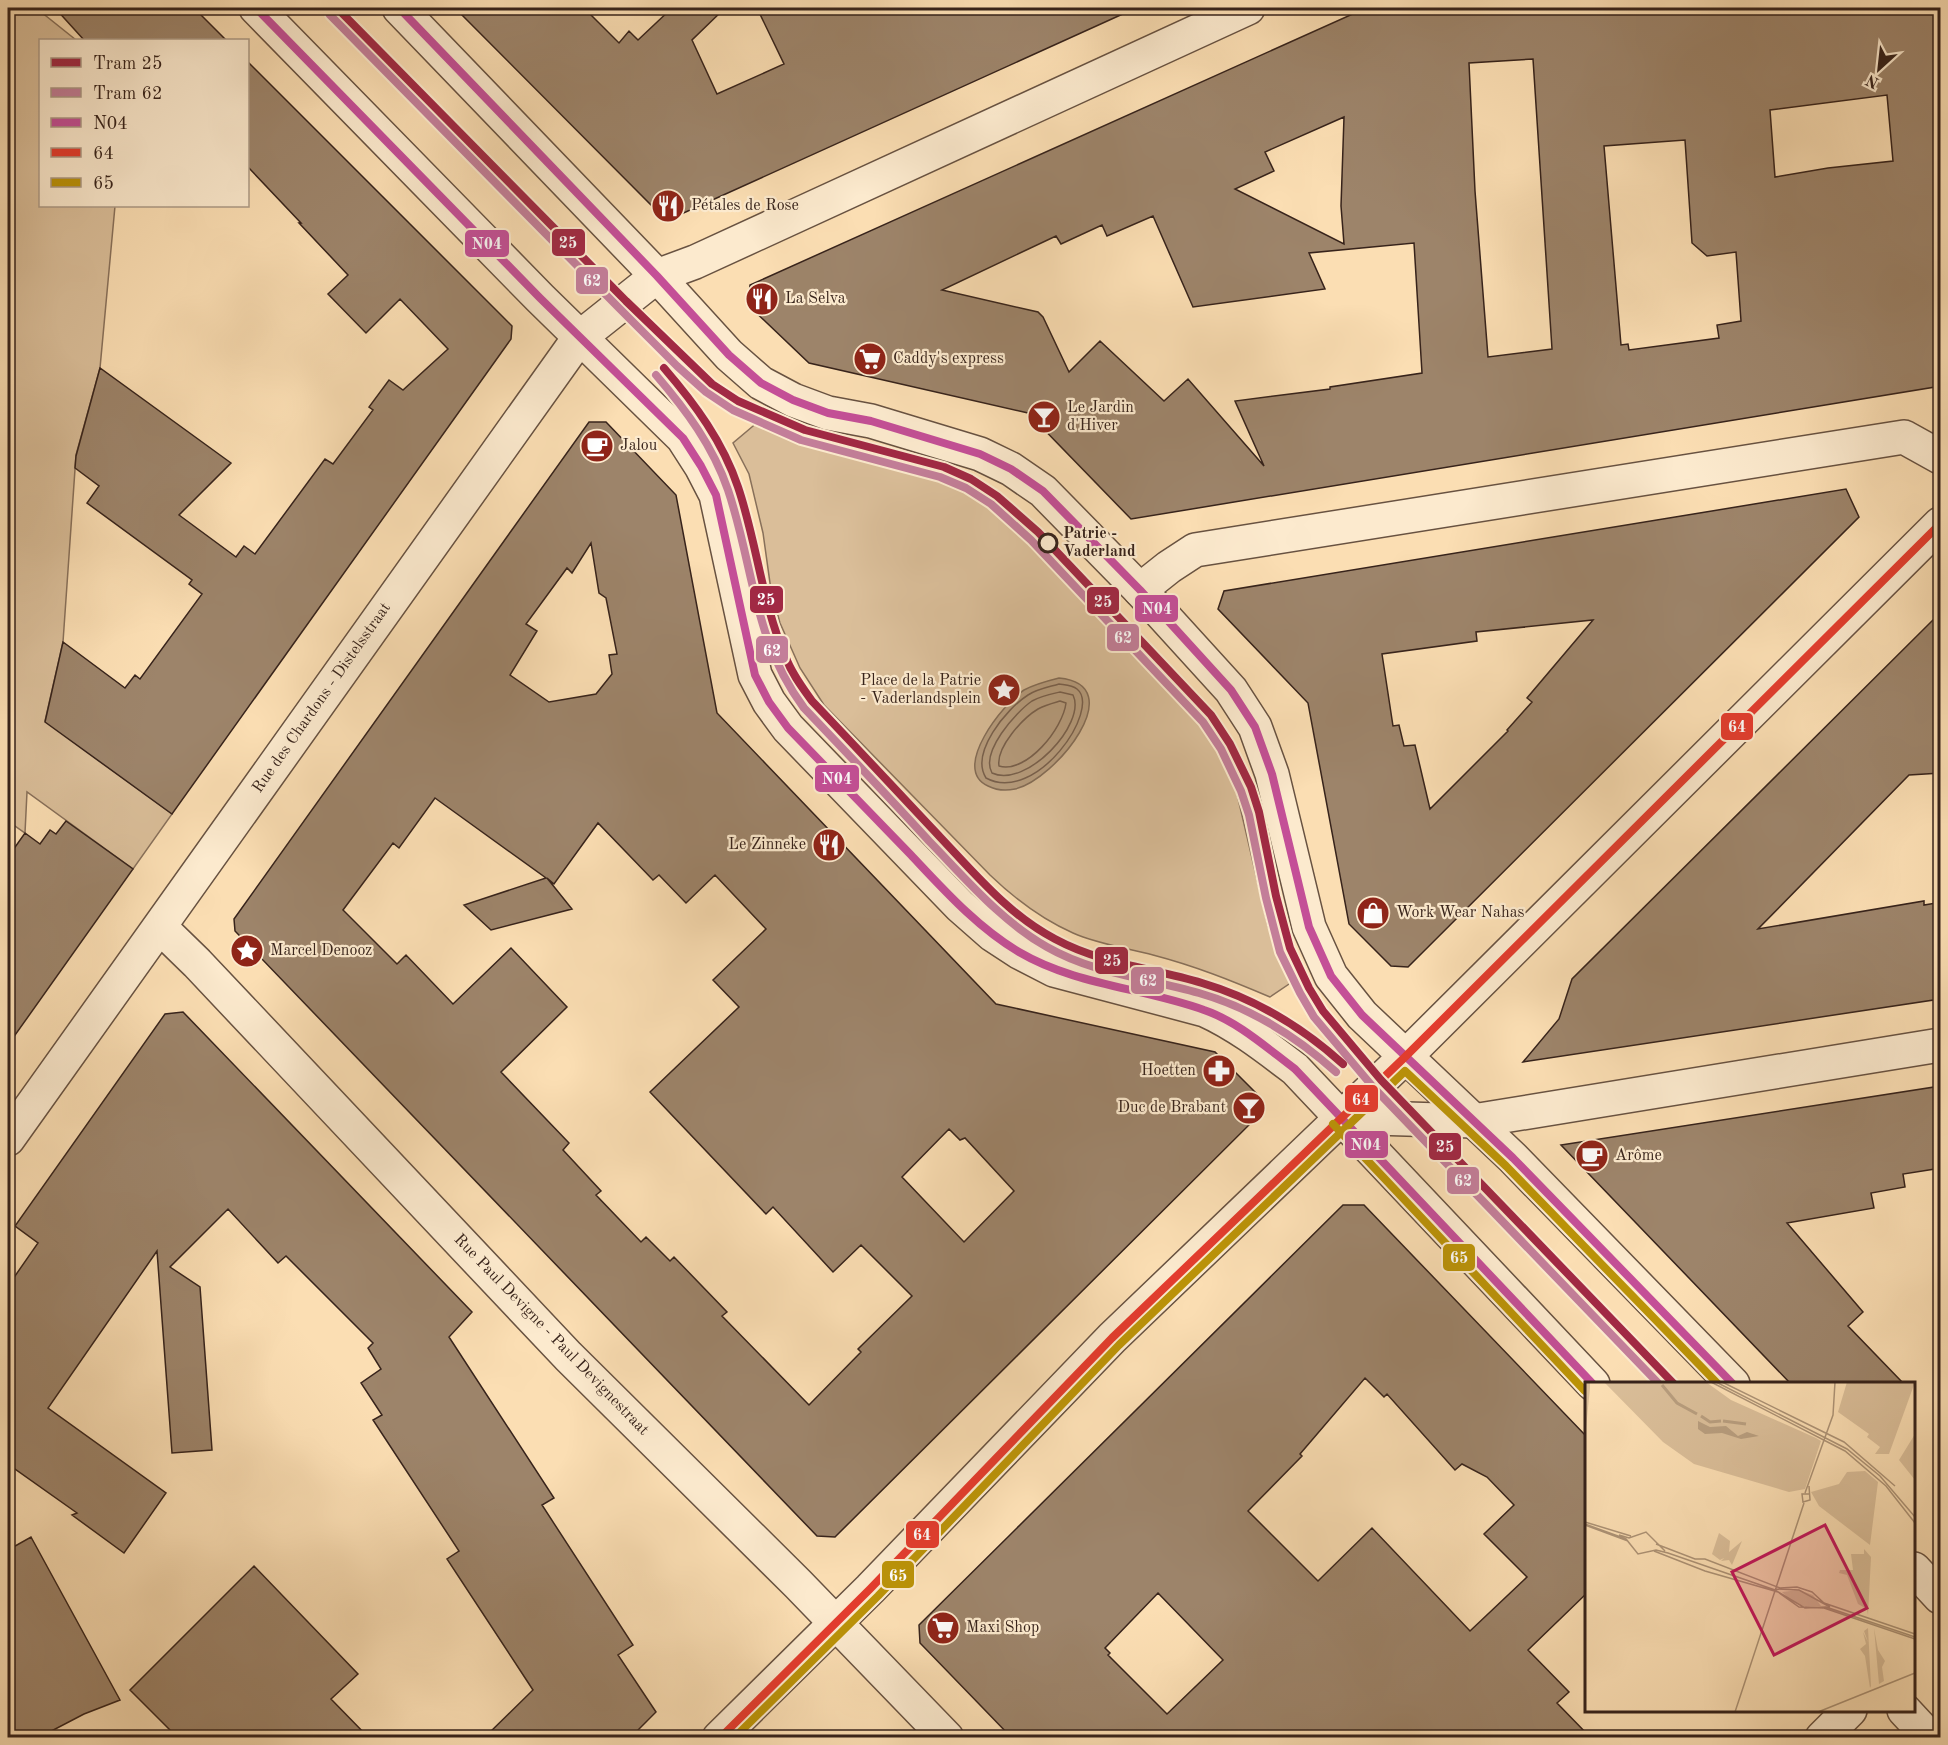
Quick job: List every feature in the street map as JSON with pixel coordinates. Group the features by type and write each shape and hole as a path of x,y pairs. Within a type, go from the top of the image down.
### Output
{"street":[{"path":"256,8 579,338 683,438 716,495 755,675 769,702 788,728 952,897 993,935 1019,952 1054,970 1205,1010 1227,1020 1295,1069 1592,1382"},
{"path":"399,8 657,276 729,355 761,383 793,400 828,413 871,421 980,454 1011,469 1043,491 1140,590 1231,690 1255,728 1272,774 1309,927 1326,966 1345,996 1405,1057 1513,1158 1732,1382"},
{"name":"Rue des Chardons - Distelsstraat","path":"8,1139 579,338 657,276 695,262 1248,8"},
{"path":"1140,590 1168,567 1196,550 1207,548 1904,437 1941,457"},
{"path":"719,1737 836,1622 1112,1338 1405,1057 1941,524"},
{"name":"Rue Paul Devigne - Paul Devignestraat","path":"159,927 197,963 568,1356 836,1622 947,1737"},
{"path":"1341,1117 1473,1120 1941,1045"},
{"path":"1915,1570 1941,1597"},
{"path":"1822,1737 1848,1712"},
{"path":"1906,1712 1930,1737"}],"shaded area":[{"path":"8,8 36,8 75,39 39,39 39,207 115,207 100,368 76,455 63,642 45,721 172,814 133,869 27,792 25,833 8,821"},
{"name":"Place de la Patrie - Vaderlandsplein","path":"759,421 820,445 905,463 931,473 970,491 1016,524 1207,729 1233,777 1268,926 1292,982 1270,997 1183,964 1083,937 1039,915 990,875 824,705 800,668 780,623 771,590 763,533 749,474 733,443"}],"water":[{"path":"1059,678 1080,684 1089,697 1088,714 1079,733 1066,752 1049,769 1031,782 1008,790 988,786 978,778 975,766 977,752 984,736 1005,708 1024,690"}],"building":[{"path":"55,8 194,8 225,39 83,39"},
{"path":"455,8 584,8 619,43 629,31 638,40 672,8 725,8 692,40 717,94 784,64 757,8 1136,8 677,216 659,213"},
{"path":"1366,8 1941,8 1941,386 1131,519 1028,413 809,363 748,305 750,285","holes":["1533,59 1552,349 1488,357 1475,191 1469,63","1887,95 1893,161 1775,177 1770,110","1344,117 1341,206 1344,244 1235,189 1274,171 1265,152","1685,140 1692,243 1707,256 1736,252 1741,321 1717,325 1719,338 1629,350 1628,344 1621,345 1604,146","1153,216 1193,307 1325,289 1309,253 1414,243 1422,373 1330,387 1330,389 1235,401 1264,466 1188,379 1164,401 1100,341 1069,372 1043,317 1038,312 942,290 1056,236 1061,244 1102,225 1107,236"]},
{"path":"249,63 512,326 511,339 172,814 45,722 63,642 125,688 135,675 140,679 202,594 189,584 192,580 87,503 99,486 75,468 76,456 100,368 231,463 179,515 236,557 244,546 255,554 325,459 333,464 373,410 369,407 389,380 403,390 448,349 400,299 366,333 328,294 348,275 299,223 301,223 249,168"},
{"path":"589,422 606,422 676,495 717,713 996,1004 1215,1052 1259,1096 1258,1116 835,1537 817,1536 235,931 234,919","holes":["591,543 599,593 606,598 617,654 609,655 612,674 596,694 549,702 510,675 537,631 526,624 567,568 572,573","435,798 546,878 464,905 491,930 572,909 547,878 554,884 598,823 653,880 659,875 686,903 715,875 766,929 713,980 739,1007 650,1092 766,1214 773,1207 833,1272 861,1245 912,1296 858,1349 861,1352 809,1405 722,1316 727,1312 674,1257 670,1261 646,1237 641,1242 596,1195 601,1191 563,1150 569,1143 501,1072 567,1007 511,948 453,1004 406,955 397,964 343,910 393,843 399,848","949,1129 960,1140 965,1138 1014,1191 964,1242 902,1177"]},
{"path":"1846,489 1859,517 1408,967 1391,966 1349,924 1308,703 1218,609 1224,591","holes":["1593,620 1527,698 1532,702 1508,731 1430,809 1415,745 1404,746 1399,725 1393,726 1382,654 1477,641 1476,632"]},
{"path":"1941,612 1941,773 1909,775 1758,929 1924,901 1924,905 1936,903 1940,924 1940,999 1523,1062 1559,1019 1572,979"},
{"path":"66,821 133,869 8,1045 8,857 25,833 40,844 50,830 56,834"},
{"path":"183,1012 472,1312 449,1337 554,1498 542,1505 633,1645 618,1655 656,1712 631,1737 485,1737 533,1690 447,1559 459,1551 373,1420 382,1415 361,1383 381,1369 368,1348 373,1343 286,1256 278,1263 228,1209 170,1267 200,1287 212,1450 172,1453 157,1251 48,1408 166,1493 124,1553 72,1515 77,1513 8,1464 8,1286 38,1243 15,1226 165,1014"},
{"path":"1941,1086 1941,1168 1903,1174 1905,1187 1871,1193 1874,1208 1787,1223 1863,1312 1848,1326 1902,1382 1789,1382 1561,1145"},
{"path":"1343,1205 1364,1205 1585,1435 1585,1595 1528,1650 1569,1692 1557,1703 1590,1737 1011,1737 920,1643 919,1625","holes":["1365,1378 1384,1397 1387,1394 1455,1470 1462,1464 1487,1477 1514,1505 1484,1534 1527,1577 1470,1631 1372,1528 1318,1581 1248,1511 1302,1456 1300,1454","1158,1593 1223,1660 1167,1714 1108,1655 1110,1653 1105,1648"]},
{"path":"31,1537 120,1700 84,1714 40,1737 8,1737 8,1550"},
{"path":"254,1566 358,1674 331,1699 368,1737 177,1737 130,1690"}],"tram line":[{"name":"25","path":"337,8 626,301 712,384 738,401 805,430 944,467 971,479 997,496 1038,532 1211,715 1230,744 1251,787 1259,812 1276,896 1290,948 1323,1011 1381,1080 1672,1382"},
{"name":"62","path":"330,15 619,308 706,392 733,410 801,440 940,477 966,488 991,504 1031,540 1203,722 1221,749 1241,791 1249,815 1280,952 1314,1017 1373,1087 1657,1382"},
{"name":"25","path":"664,368 707,424 732,470 745,508 771,616 788,664 812,701 980,879 1008,906 1055,939 1090,954 1202,983 1241,997 1295,1026 1343,1064"},
{"name":"62","path":"656,375 698,429 722,474 737,519 764,629 787,682 804,708 970,884 1014,925 1047,947 1083,963 1122,975 1199,993 1237,1007 1289,1035 1336,1072"}],"transit line":[{"name":"N04","path":"256,8 540,298 683,438 716,495 755,675 769,702 788,728 936,881 989,931 1019,952 1041,963 1086,979 1204,1010 1228,1021 1263,1044 1295,1069 1591,1382"},
{"name":"N04","path":"399,8 657,276 729,355 761,383 793,400 828,413 871,421 980,454 1011,469 1043,491 1140,590 1231,690 1255,727 1272,774 1309,927 1331,976 1362,1015 1513,1158 1731,1382"},
{"name":"64","path":"720,1738 870,1589 1112,1338 1405,1057 1940,524"},
{"name":"65","path":"734,1738 878,1596 1119,1345 1405,1071 1506,1166 1716,1382"},
{"name":"65","path":"1333,1124 1585,1391"}],"place":[{"name":"Pétales de Rose","path":"668,206"},
{"name":"La Selva","path":"762,299"},
{"name":"Caddy's express","path":"870,359"},
{"name":"Le Jardin d'Hiver","path":"1044,417"},
{"name":"Jalou","path":"597,446"},
{"name":"Patrie - Vaderland","path":"1048,543"},
{"name":"Place de la Patrie - Vaderlandsplein","path":"1004,690"},
{"name":"Le Zinneke","path":"829,845"},
{"name":"Work Wear Nahas","path":"1373,913"},
{"name":"Marcel Denooz","path":"247,951"},
{"name":"Hoetten","path":"1219,1071"},
{"name":"Duc de Brabant","path":"1249,1108"},
{"name":"Arôme","path":"1592,1156"},
{"name":"Maxi Shop","path":"943,1628"}]}
